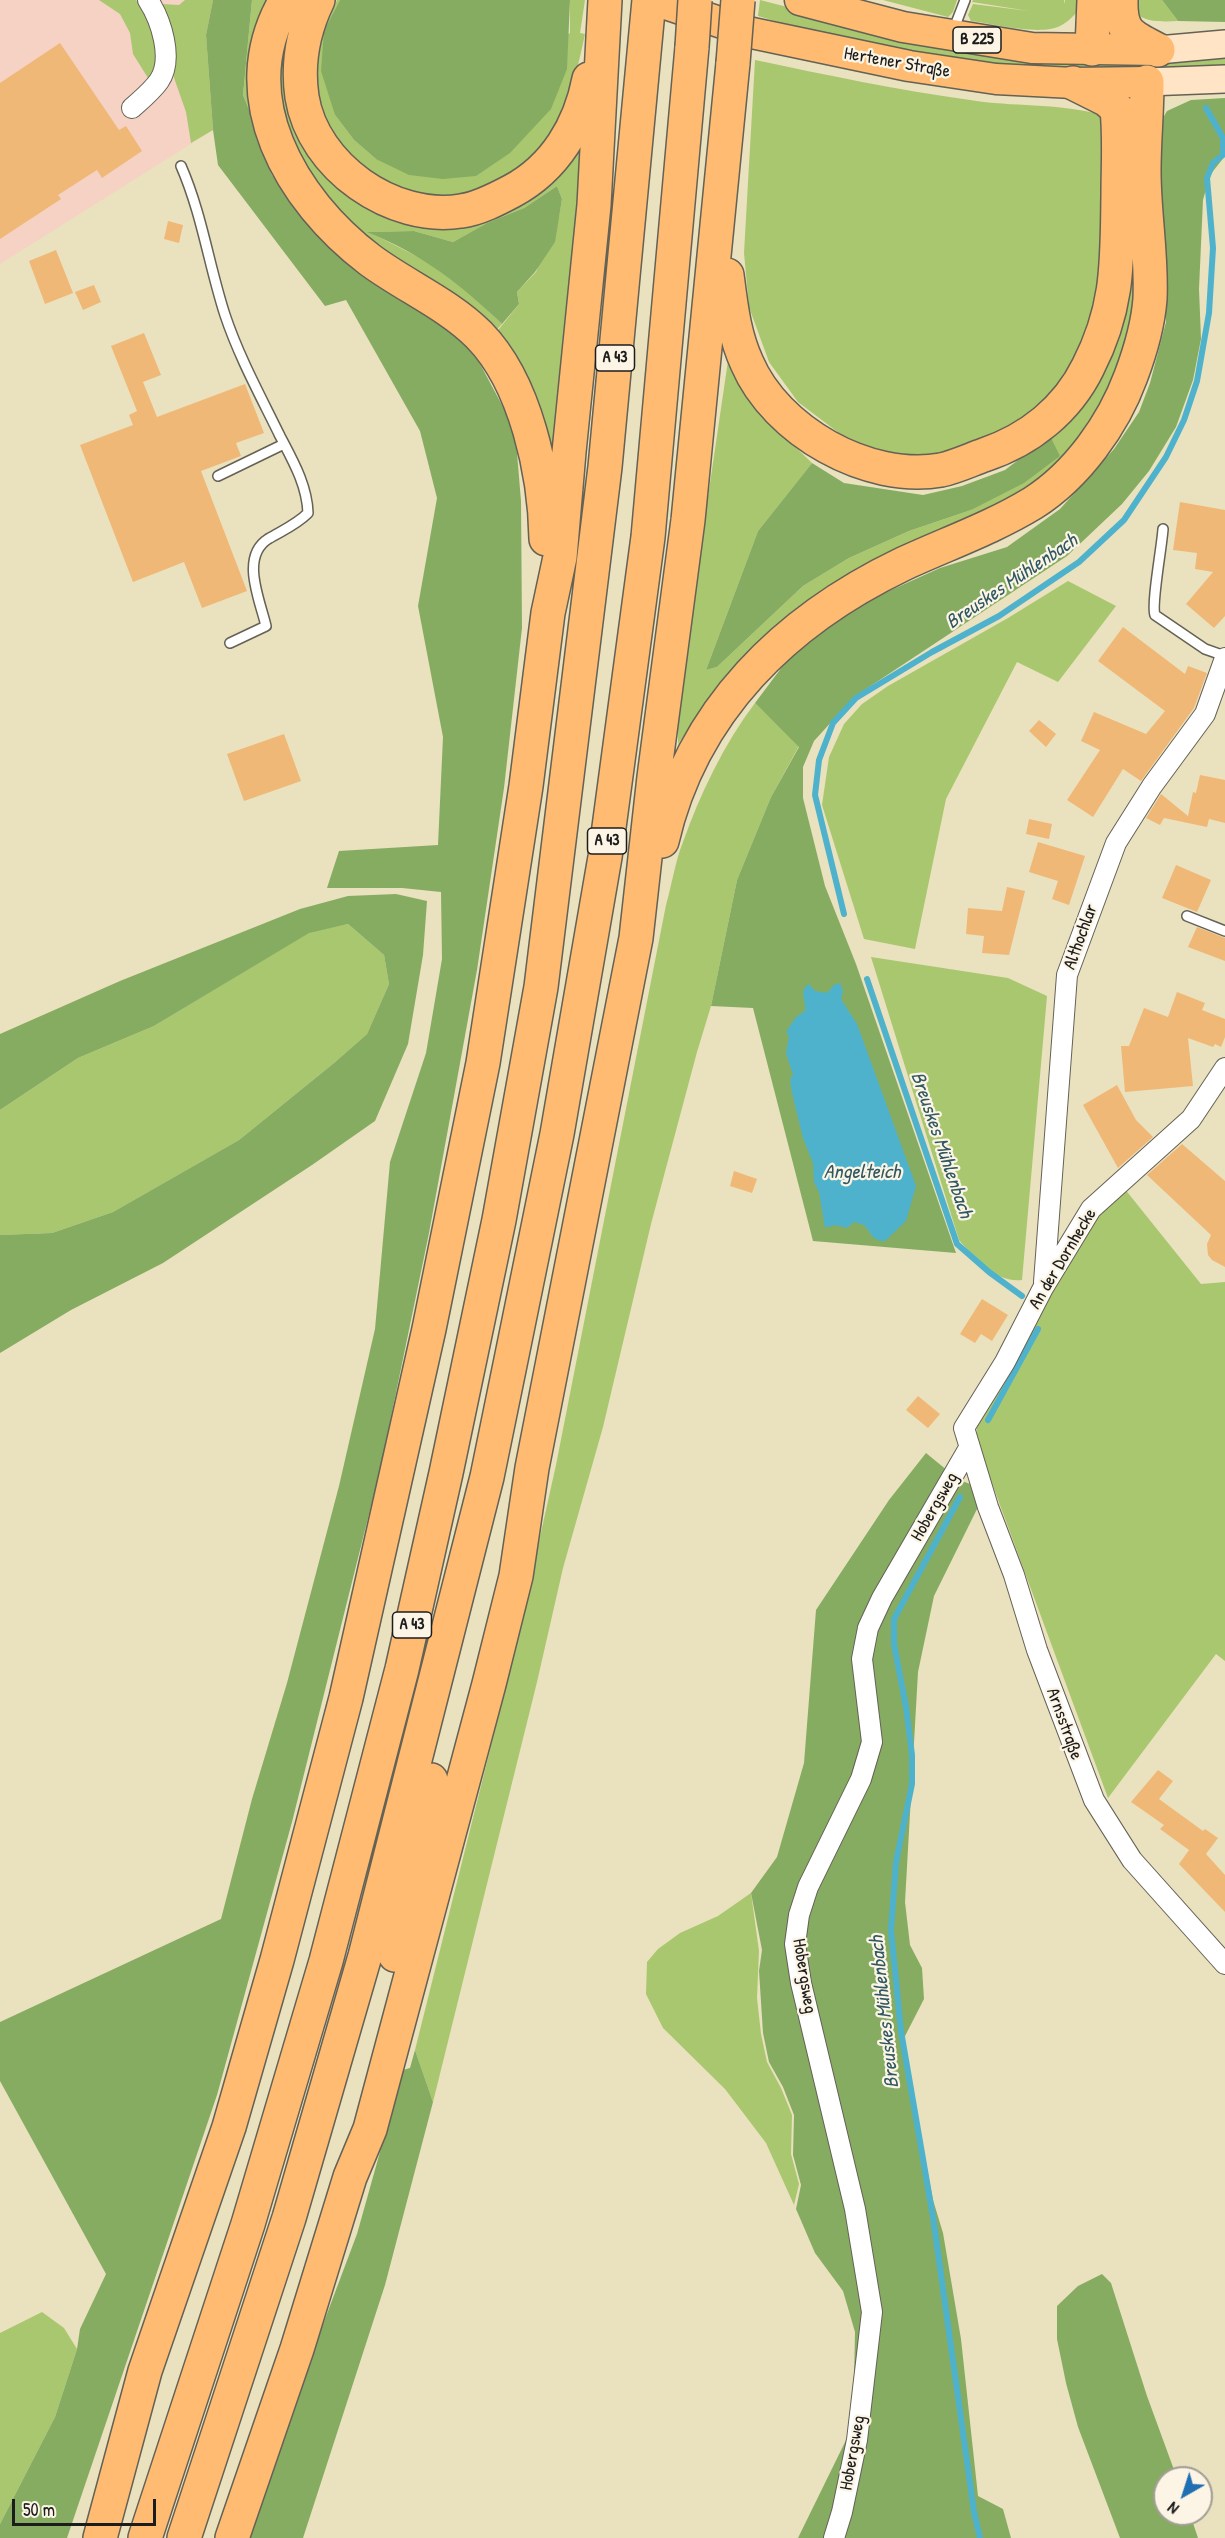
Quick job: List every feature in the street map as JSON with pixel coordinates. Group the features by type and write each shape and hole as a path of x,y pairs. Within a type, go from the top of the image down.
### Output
{"highway":[{"path":"286,0 266,46 264,86 269,123 283,159 304,195 328,224 371,260 479,335 502,367 524,413 534,447 546,528 548,613"},
{"path":"318,0 308,25 301,59 303,100 316,134 337,163 368,191 401,207 432,213 464,211 500,198 533,178 553,159 568,139 588,86 605,5"},
{"name":"A 43","path":"184,2538 289,2218 365,1956 487,1477 557,1134 605,857 648,537 695,0"},
{"path":"232,2538 297,2349 350,2177 370,2129 516,1576 532,1468 636,938 654,777 688,520 722,187 738,0"},
{"path":"1092,49 1094,0"},
{"path":"1121,0 1120,18 1129,35 1158,50"},
{"path":"100,2538 145,2371 229,2127 277,1960 346,1698 429,1329 483,1063 526,786 548,613 560,557 594,205 605,5"},
{"name":"A 43","path":"145,2538 248,2224 326,1961 405,1658 499,1220 543,976 605,467 650,9"},
{"path":"636,938 648,902 668,815 694,756 733,693 757,666 791,633 840,599 902,565 1035,502 1072,470 1112,416 1131,376 1150,300 1144,172 1147,82"},
{"path":"722,187 725,255 732,320 748,366 765,394 797,427 837,452 892,469 941,470 999,450 1040,428 1072,393 1088,368 1109,317 1118,257 1119,134 1117,110 1107,100 1073,83"},
{"path":"350,2177 448,1699 449,1623"}],"main road":[{"name":"Hertener Straße","path":"800,0 903,27 1032,48 1158,50"},
{"name":"Hertener Straße","path":"650,9 837,52 996,79 1073,83 1147,82"},
{"path":"1158,50 1225,44"},
{"path":"1147,82 1225,79"}],"street":[{"path":"132,108 160,80 165,63 159,22 147,0"},
{"name":"Althochlar","path":"1043,1288 1067,975 1116,843 1152,786 1205,714 1225,657"},
{"name":"An der Dornhecke","path":"969,1448 964,1428 1005,1362 1043,1288 1091,1209 1191,1119 1225,1068"},
{"name":"Arnsstraße","path":"969,1448 1014,1575 1037,1650 1094,1800 1132,1860 1225,1964"},
{"name":"Hobergsweg","path":"834,2538 842,2512 857,2440 872,2312 855,2209 801,1983 795,1944 808,1887 861,1779 872,1742 862,1659 867,1628 969,1448"}],"lane":[{"path":"952,36 965,0"},
{"path":"181,166 195,196 210,266 226,318 307,498 308,513 295,525 266,540 256,550 253,566 266,626 230,644"},
{"path":"218,476 284,444"},
{"path":"1163,529 1161,559 1154,595 1155,615 1205,648 1225,657"},
{"path":"1187,916 1225,931"}],"shaded area":[{"path":"0,0 213,0 206,35 213,130 0,264"}],"green space":[{"path":"99,0 136,0 151,26 156,55 155,75 148,78 133,54 130,33 120,14"},
{"path":"185,0 213,0 206,35 213,130 191,143 186,112 172,72 173,39 168,16 162,4 179,5"},
{"path":"213,0 252,0 243,95 252,117 257,140 272,175 316,231 449,329 465,344 479,362 510,420 517,453 521,501 522,628 504,788 477,970 429,1233 380,1470 292,1822 217,2095 67,2538 0,2538 0,2524 55,2417 77,2349 80,2329 106,2274 0,2081 0,2022 221,1919 339,1486 375,1329 390,1162 426,1053 442,959 441,892 402,888 327,888 339,851 438,845 443,737 418,606 437,498 420,431 346,300 325,306 218,165 206,35"},
{"path":"252,0 271,0 251,86 252,117 243,95"},
{"path":"337,0 340,0 327,25"},
{"path":"340,0 570,0 567,69 551,109 510,153 476,176 443,179 409,175 376,159 354,140 335,115 321,71 324,30"},
{"path":"570,0 585,0 580,33 585,34 577,70 565,107 548,141 524,169 507,180 475,192 446,197 419,195 394,187 370,175 351,157 335,136 323,111 317,83 317,61 324,32 335,115 354,140 376,159 570,33"},
{"path":"760,0 869,28 1225,57 1225,68 1121,70 1062,68 1018,66 930,55 886,48 758,16"},
{"path":"883,0 957,0 953,12 948,17"},
{"path":"973,0 1064,0 1064,4 1065,0 1087,0 1064,24 1051,29 1029,30 971,21 968,15 973,4 1029,11 972,2"},
{"path":"1129,0 1162,0 1178,21 1155,21 1141,17 1131,8"},
{"path":"1162,0 1225,0 1225,22 1178,21"},
{"path":"289,11 297,119 431,221 585,129 552,484 491,339 519,304 517,292 536,272 559,216 562,199 557,186 524,208 487,223 453,242 414,231 369,232 428,262 465,289 502,324 490,337 379,252 304,178 274,85"},
{"path":"755,60 943,96 1066,108 1098,114 1105,126 1105,278 1091,338 1061,392 991,444 920,458 885,455 839,433 798,402 769,362 749,307 744,253"},
{"path":"1225,98 1225,156 1210,175 1203,200 1199,289 1201,339 1193,380 1176,427 1149,471 1122,504 1067,556 854,697 814,741 803,767 803,798 825,886 856,964 956,1253 813,1241 753,1008 711,1006 737,880 771,797 799,747 755,703 791,655 849,609 940,568 1007,547 1060,509 1114,449 1139,412 1150,383 1166,322 1166,256 1158,154 1160,123 1167,111 1191,100"},
{"path":"1129,123 1141,309 1100,424 1026,499 844,580 796,609 750,652 708,701 678,744 678,701 729,354 763,416 812,463 758,531 706,670 717,667 803,586 849,558 909,531 971,510 1083,405 1107,366 1123,326 1131,281"},
{"path":"557,186 562,199 555,242 535,272 517,292 519,304 502,324 455,283 423,260 367,232 414,231 453,242 487,223 524,208"},
{"path":"1050,436 1060,456 1024,483 971,510 909,531 849,558 803,586 717,667 706,670 758,531 812,463 844,483 923,495 962,486 1005,470"},
{"path":"1068,581 1116,606 1058,682 1017,662 946,799 915,949 864,939 822,805 829,757 844,724 862,704 888,686"},
{"path":"755,703 799,746 771,797 737,880 711,1006 651,1224 603,1427 563,1568 433,2102 415,2050 513,1658 556,1465 666,905 680,850 697,806 723,752"},
{"path":"396,894 427,901 423,955 408,1044 375,1121 163,1263 71,1310 0,1353 0,1235 52,1233 113,1212 239,1140 367,1034 389,984 384,955 348,924 309,933 154,1026 78,1058 0,1110 0,1034 120,981 300,909 348,896"},
{"path":"348,924 384,955 389,984 367,1034 239,1140 113,1212 52,1233 0,1235 0,1110 78,1058 154,1026 309,932"},
{"path":"871,957 1008,978 1047,996 1022,1280 1003,1278 995,1274 979,1262 959,1240"},
{"path":"1124,1188 1201,1284 1225,1282 1225,1661 1216,1654 1108,1798 976,1440 977,1422 1044,1301 1102,1207"},
{"path":"926,1453 959,1480 976,1486 979,1505 934,1596 918,1672 905,1902 910,1945 922,1968 924,1999 904,2038 933,2200 943,2233 961,2339 978,2496 1003,2509 1011,2538 798,2538 848,2436 854,2380 855,2332 843,2291 815,2253 796,2209 801,2185 793,2155 794,2115 783,2087 769,2062 763,2033 759,1971 762,1950 751,1893 777,1857 804,1763 816,1610 889,1500"},
{"path":"751,1893 759,1951 757,1998 761,2034 767,2062 792,2115 791,2154 799,2184 794,2205 766,2143 725,2089 663,2028 646,1994 647,1962 658,1949 680,1933 718,1916"},
{"path":"415,2050 433,2102 385,2285 303,2538 246,2538 284,2428 357,2234 403,2070 410,2068"},
{"path":"1102,2274 1111,2283 1147,2396 1173,2466 1153,2466 1153,2526 1194,2526 1198,2538 1120,2538 1078,2427 1057,2339 1057,2306 1078,2286"},
{"path":"42,2312 64,2328 77,2349 55,2417 0,2524 0,2333"}],"water":[{"name":"Angelteich","path":"840,983 843,991 841,999 857,1024 916,1186 906,1221 885,1241 875,1238 864,1225 854,1222 847,1228 835,1225 825,1228 819,1192 814,1182 813,1163 803,1138 792,1093 790,1080 793,1075 786,1053 789,1036 786,1032 796,1017 805,1011 804,990 809,984 815,991 827,993 834,985"}],"building":[{"path":"60,43 119,130 126,126 142,151 102,178 97,170 58,195 61,199 0,239 0,83"},
{"path":"168,221 183,225 179,243 164,239"},
{"path":"56,250 73,293 45,304 29,261"},
{"path":"94,285 101,302 83,310 75,292"},
{"path":"144,333 161,375 143,382 157,417 245,384 264,433 236,443 241,456 201,471 247,591 202,608 184,562 133,582 80,445 133,425 129,415 137,411 111,346"},
{"path":"1180,502 1225,510 1225,616 1214,628 1186,604 1213,572 1195,569 1197,553 1173,550"},
{"path":"1123,627 1185,674 1188,666 1207,673 1194,708 1141,781 1123,769 1093,817 1067,800 1100,750 1081,741 1094,712 1146,734 1165,711 1098,661"},
{"path":"1039,720 1056,734 1046,747 1029,731"},
{"path":"284,734 301,781 244,801 227,754"},
{"path":"1200,775 1225,780 1225,823 1209,819 1207,827 1164,818 1160,825 1146,818 1161,794 1188,816 1193,792 1196,793"},
{"path":"1029,819 1052,824 1049,839 1026,834"},
{"path":"1038,842 1085,856 1069,905 1052,899 1058,881 1029,872"},
{"path":"1176,865 1211,880 1197,912 1162,898"},
{"path":"1007,887 1025,891 1009,955 982,953 984,936 966,934 968,908 1002,911"},
{"path":"1197,927 1225,938 1225,961 1188,947"},
{"path":"1177,992 1205,1003 1202,1010 1225,1019 1225,1037 1221,1047 1215,1044 1213,1047 1188,1038 1193,1086 1125,1092 1121,1046 1129,1046 1144,1008 1168,1017"},
{"path":"1117,1085 1136,1120 1153,1137 1118,1168 1083,1105"},
{"path":"1182,1144 1225,1181 1225,1267 1208,1255 1207,1244 1211,1235 1147,1175"},
{"path":"734,1171 757,1179 752,1193 730,1186"},
{"path":"982,1299 1008,1315 992,1341 981,1334 975,1343 960,1334"},
{"path":"918,1396 940,1414 928,1428 906,1410"},
{"path":"1158,1770 1173,1781 1159,1799 1203,1831 1205,1829 1218,1838 1206,1854 1225,1875 1225,1912 1179,1864 1189,1850 1160,1829 1164,1825 1131,1802"}],"waterway":[{"name":"Breuskes Mühlenbach","path":"844,914 815,795 819,760 833,723 856,698 932,652 999,616 1079,562 1124,520 1166,457 1184,420 1197,381 1209,313 1213,248 1207,178 1213,163 1223,155 1223,138 1206,108"},
{"name":"Breuskes Mühlenbach","path":"867,979 957,1244 989,1272 1022,1296"},
{"name":"Breuskes Mühlenbach","path":"988,1420 1038,1329"},
{"name":"Breuskes Mühlenbach","path":"960,1497 894,1619 894,1644 912,1755 912,1784 896,1862 891,1930 901,2031 933,2217 974,2512 980,2538"}]}
